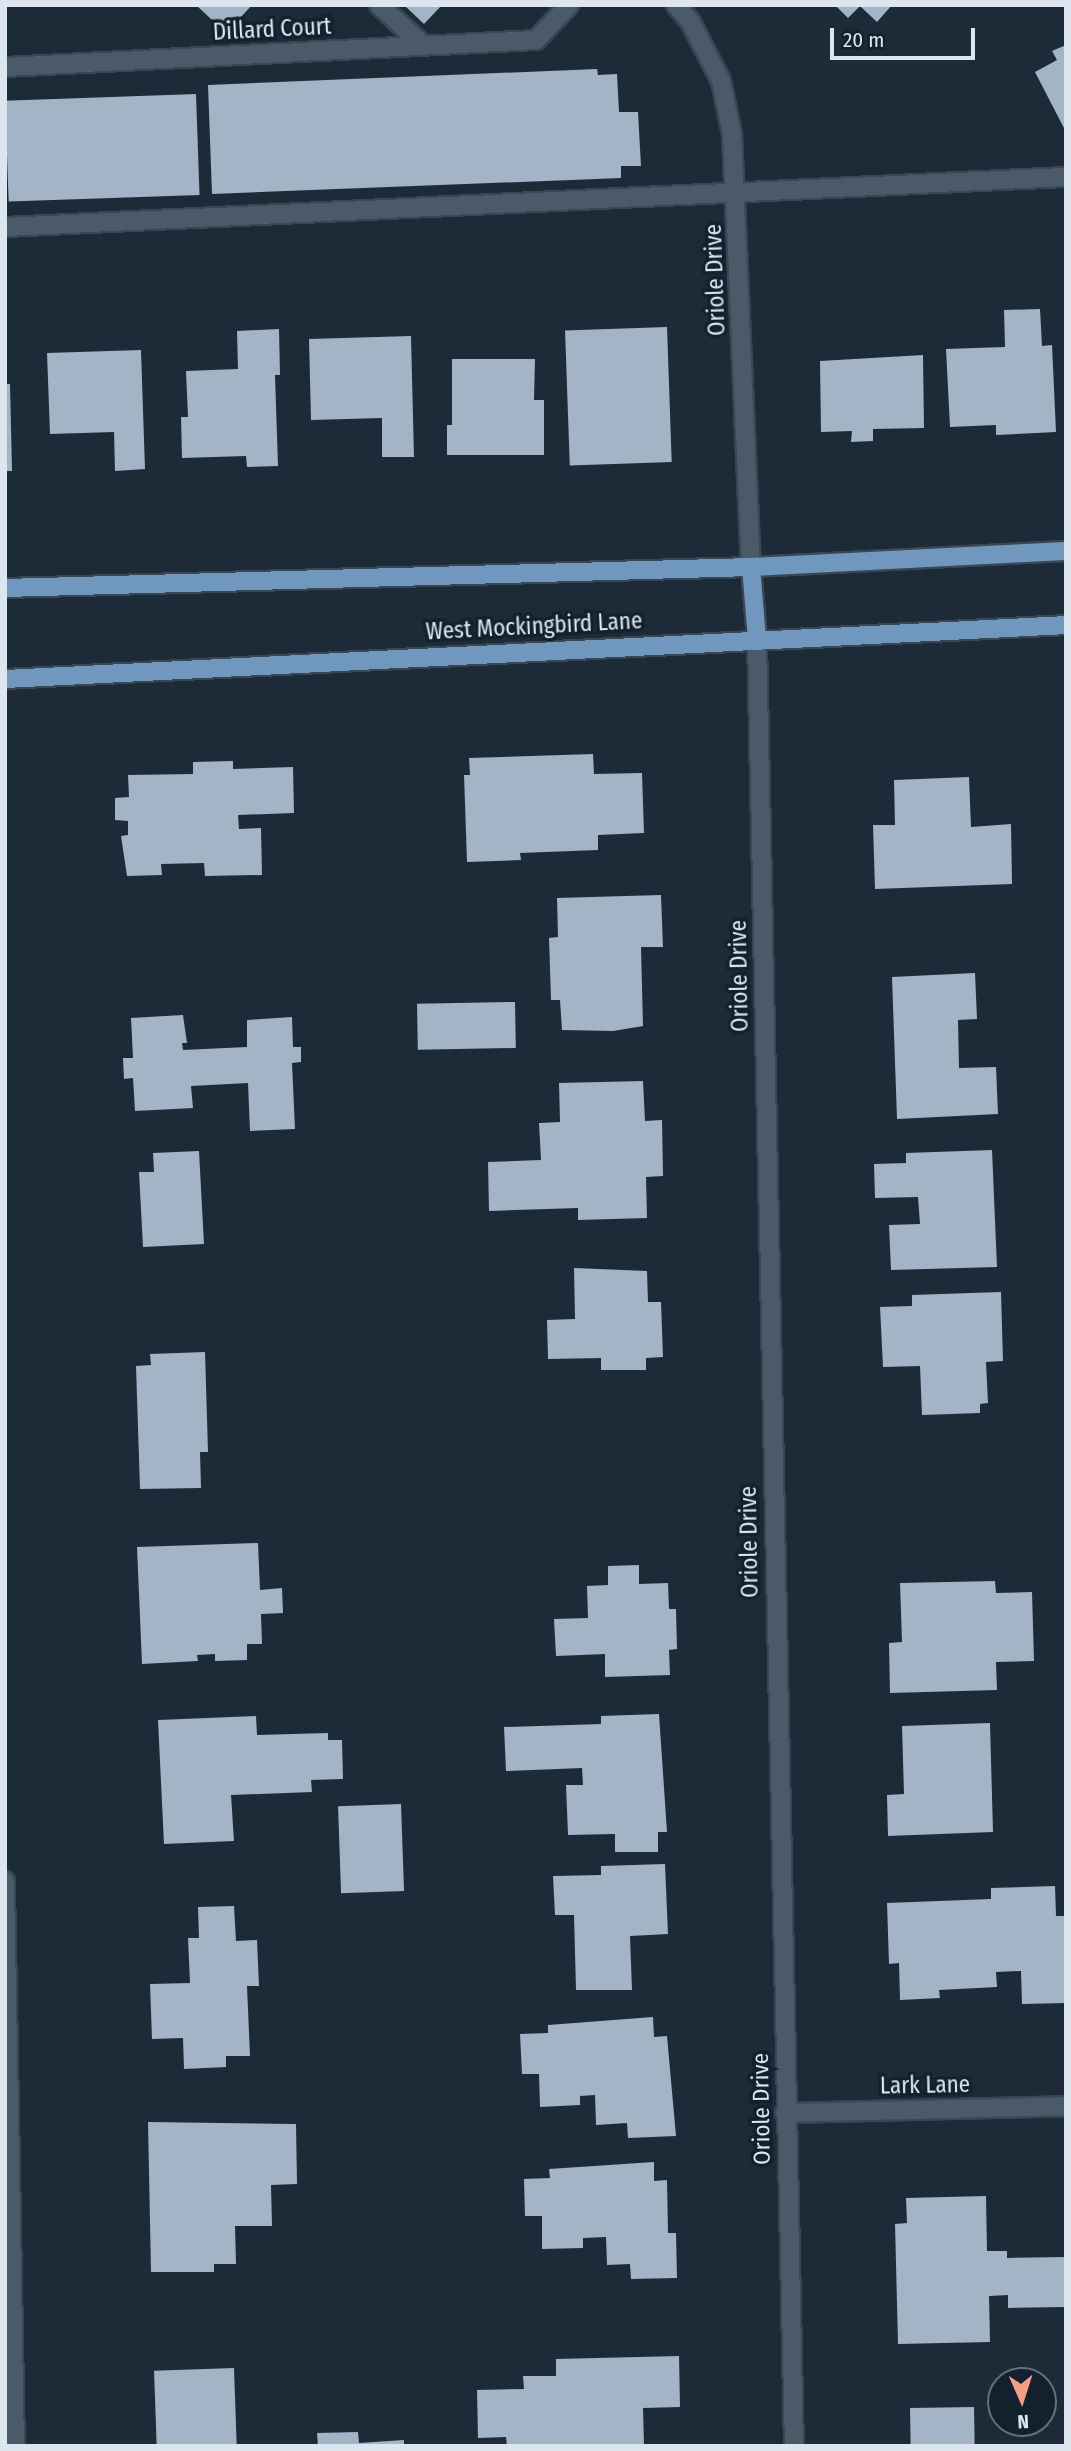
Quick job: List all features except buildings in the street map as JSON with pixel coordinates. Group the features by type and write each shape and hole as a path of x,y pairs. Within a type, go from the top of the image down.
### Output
{"main road":[{"path":"5,588 751,566 1066,551"},
{"path":"751,566 757,638"},
{"name":"West Mockingbird Lane","path":"5,679 757,638 1066,625"}],"street":[{"path":"379,5 423,46"},
{"name":"Dillard Court","path":"5,67 536,40 569,5"},
{"name":"Oriole Drive","path":"676,5 690,21 721,81 732,134 751,566"},
{"path":"5,227 736,195 1066,177"},
{"name":"Oriole Drive","path":"757,638 785,2113 794,2446"},
{"path":"5,1881 15,2446"},
{"name":"Lark Lane","path":"785,2113 1066,2106"}]}
